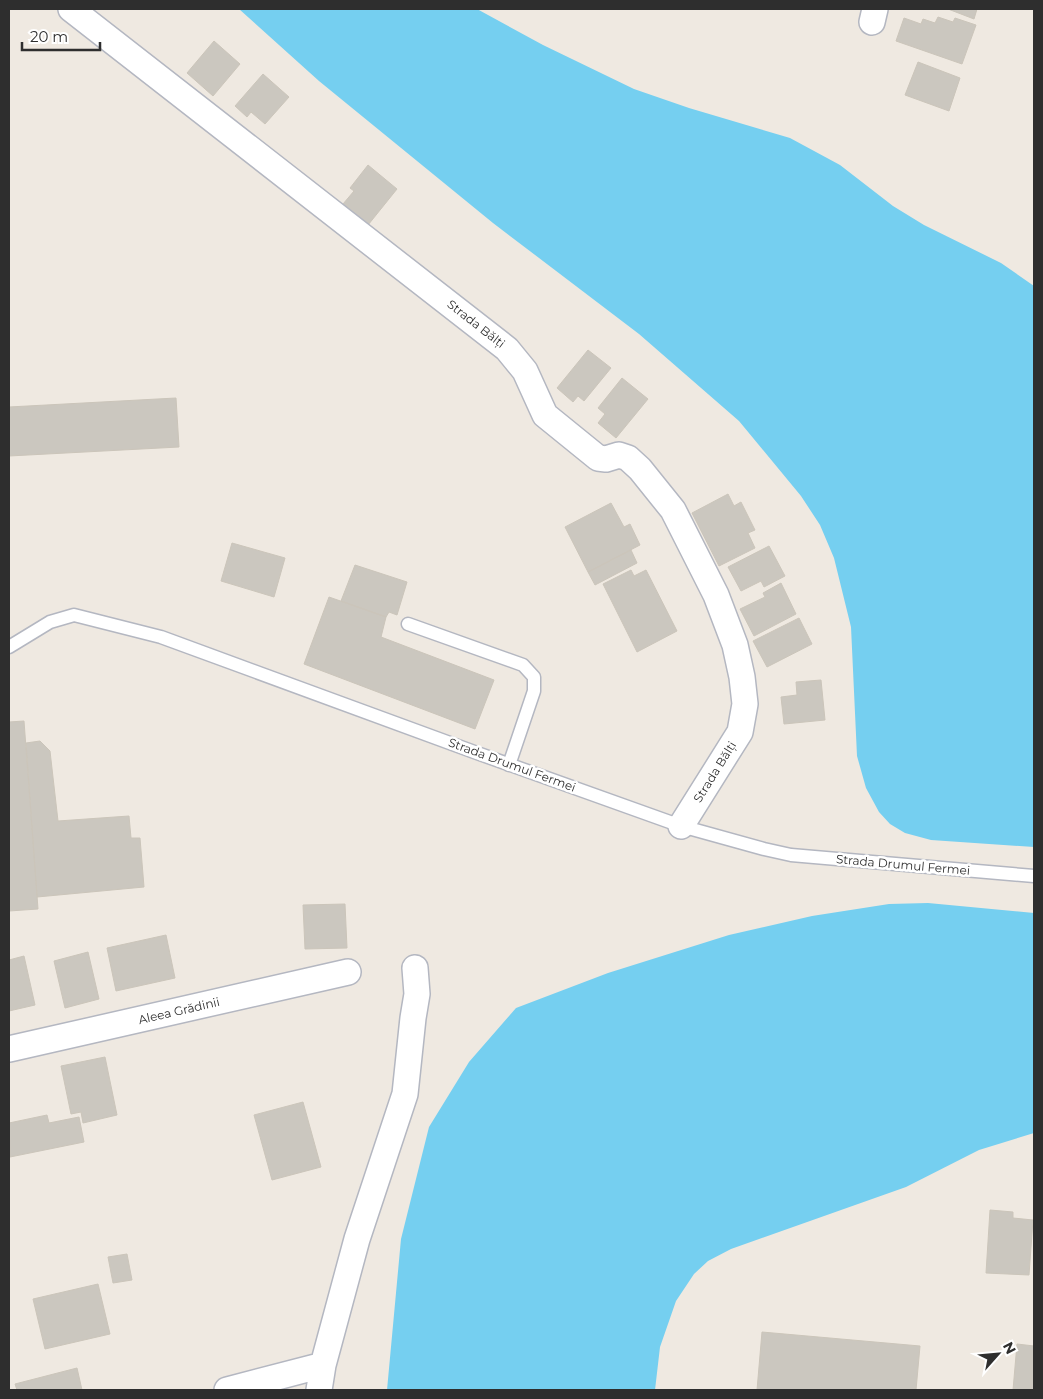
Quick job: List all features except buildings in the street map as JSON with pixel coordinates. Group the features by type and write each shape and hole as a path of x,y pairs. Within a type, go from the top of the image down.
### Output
{"street":[{"name":"Strada Bălți","path":"71,9 507,349 524,371 545,415 598,458 606,459 619,455 628,458 640,469 672,510 716,595 735,645 742,677 745,704 740,732 681,826"},
{"path":"319,1390 323,1365 357,1239 405,1094 417,994 415,968"},
{"name":"Aleea Grădinii","path":"9,1049 348,972"},
{"path":"227,1390 323,1365"}],"lane":[{"name":"Strada Drumul Fermei","path":"9,647 50,622 74,615 161,637 681,826 764,849 791,855 1034,876"},
{"path":"408,624 523,665 534,677 534,691 509,765"}],"water":[{"path":"239,9 477,9 543,45 634,89 689,108 790,138 840,165 893,206 924,225 1001,263 1034,286 1034,847 931,840 905,833 890,824 879,812 866,788 857,756 851,627 834,558 820,525 801,496 739,421 639,334 493,223 319,81"},
{"path":"928,903 1034,913 1034,1133 979,1150 906,1187 731,1249 708,1261 694,1274 676,1301 660,1347 655,1390 387,1390 401,1239 429,1127 469,1062 516,1008 608,973 729,935 812,916 889,904"}]}
